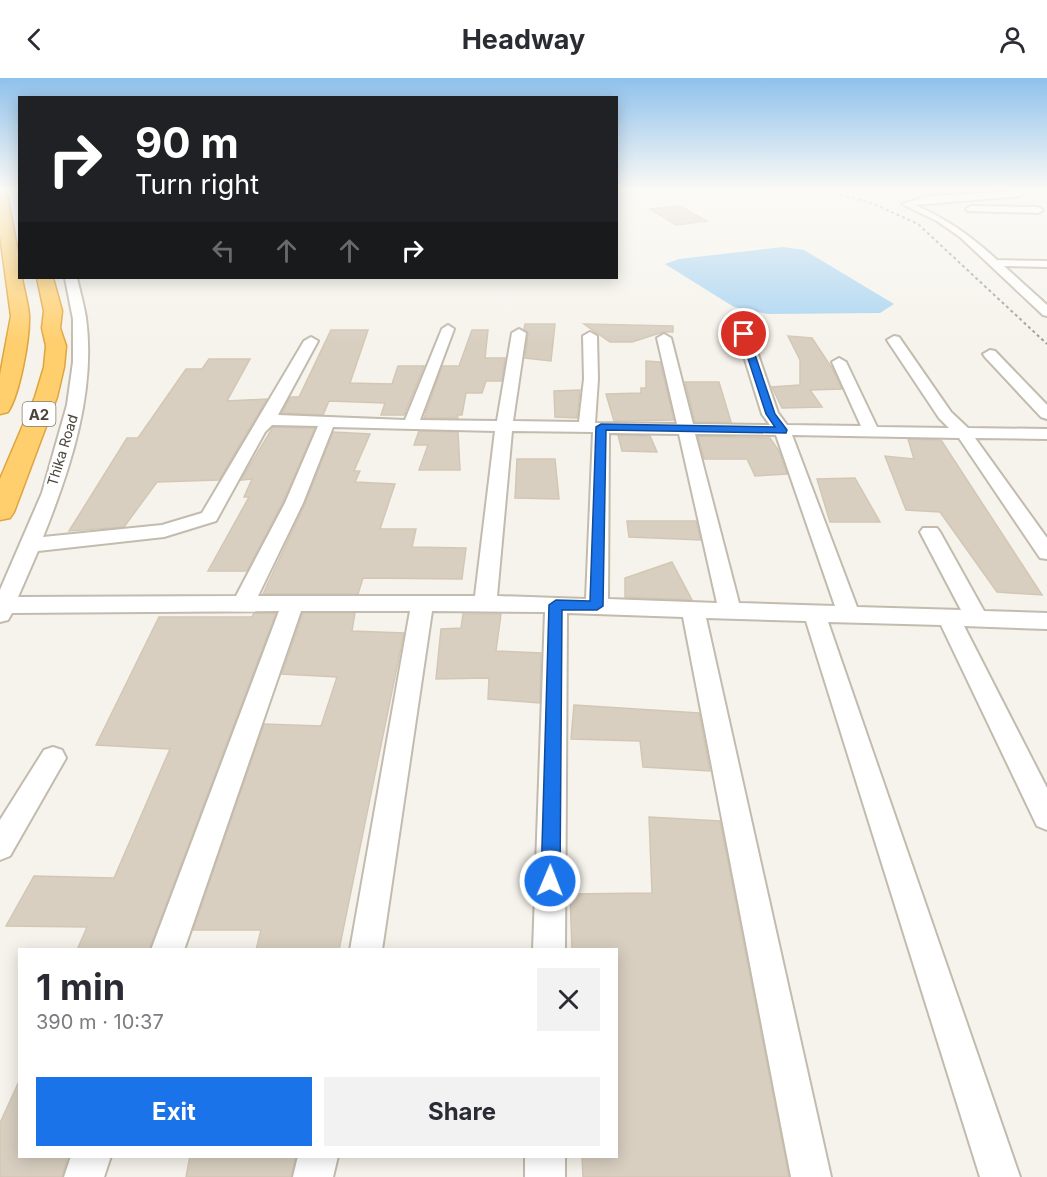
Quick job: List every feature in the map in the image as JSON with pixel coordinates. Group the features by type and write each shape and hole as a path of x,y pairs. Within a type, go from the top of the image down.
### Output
{"highway":[{"name":"A2","path":"0,407 9,385 20,316 8,240"},
{"name":"Thika Road","path":"0,512 46,397 54,367 56,346 51,328 53,311 45,279"}],"street":[{"path":"968,240 1047,312"},
{"path":"994,263 1047,264"},
{"name":"Thika Road","path":"2,609 31,545 75,411 82,351 76,295 71,279"},
{"path":"1030,297 1047,298"},
{"path":"411,424 448,329"},
{"path":"484,603 504,426 519,333"},
{"path":"744,334 770,414 782,430 849,616"},
{"path":"590,336 597,606"},
{"path":"664,338 688,428 730,612"},
{"path":"894,340 945,415 963,432 1047,553"},
{"path":"31,545 164,531 209,517 214,512 258,429 266,422 311,341"},
{"path":"990,354 1047,414"},
{"path":"839,362 871,431"},
{"path":"266,422 274,420 504,426 1047,434"},
{"path":"243,604 294,503 328,422"},
{"path":"930,532 978,619"},
{"path":"366,948 422,603"},
{"path":"2,609 243,604 484,603 1047,621"},
{"path":"168,948 292,604"},
{"path":"549,948 556,605"},
{"path":"693,610 811,1177"},
{"path":"815,615 1000,1177"},
{"path":"949,618 1047,817"},
{"path":"0,846 53,758"},
{"path":"84,1177 90,1158"},
{"path":"313,1177 318,1158"},
{"path":"544,1177 545,1158"}],"water":[{"path":"783,247 804,250 894,304 880,313 768,314 734,307 665,264 679,259"}],"building":[{"path":"525,324 555,324 551,361 525,358 528,333 524,329"},
{"path":"584,324 673,326 673,332 663,332 632,342 610,342"},
{"path":"331,330 368,330 350,383 392,384 398,366 424,366 404,415 381,415 385,403 329,401 323,415 282,413 290,397 299,397"},
{"path":"472,330 488,330 485,358 505,358 502,381 486,381 482,393 466,393 462,415 457,415 458,418 424,418 442,366 459,366"},
{"path":"788,336 812,338 832,368 842,389 810,390 822,407 782,408 772,387 800,385 800,360"},
{"path":"209,359 250,359 227,401 267,399 219,480 157,482 124,527 69,531 127,438 138,438 186,369 202,369"},
{"path":"646,361 660,362 674,420 614,421 606,394 641,393 641,388 646,388"},
{"path":"685,382 719,382 731,422 695,422"},
{"path":"580,390 577,418 555,417 554,391"},
{"path":"273,427 315,428 283,502 247,571 208,571 249,497 244,497 252,479 241,480"},
{"path":"419,431 458,432 460,470 419,470 428,445 414,445"},
{"path":"333,432 370,434 354,471 360,471 355,482 395,484 380,529 416,529 412,547 466,548 462,579 363,578 358,594 263,594 305,504"},
{"path":"618,435 650,436 657,452 622,451"},
{"path":"698,436 770,438 779,451 787,474 755,476 747,459 704,459"},
{"path":"908,439 941,440 1042,595 997,592 940,512 906,510 885,456 914,459"},
{"path":"517,459 555,459 559,499 515,498"},
{"path":"855,478 880,522 830,522 817,479"},
{"path":"627,521 696,521 701,540 629,537"},
{"path":"672,562 692,600 625,597 625,578"},
{"path":"254,613 276,613 150,948 78,948 87,927 6,926 34,876 114,878 170,749 96,745 159,617 252,617"},
{"path":"303,613 355,613 352,631 404,633 339,948 256,948 261,930 193,930 264,724 321,726 337,677 282,674"},
{"path":"463,614 501,614 496,651 541,653 540,703 488,699 489,678 436,679 441,629 461,628"},
{"path":"574,705 699,713 710,771 643,767 640,741 571,739"},
{"path":"649,817 720,821 789,1177 583,1177 582,1158 618,1158 618,948 572,948 570,894 652,893"},
{"path":"18,1083 18,1158 67,1158 62,1177 0,1177 0,1123"},
{"path":"190,1158 296,1158 291,1177 186,1177"}],"railway":[{"path":"936,240 1047,344"}],"route":[{"path":"550,881 556,605 597,606 601,427 782,430 770,414 744,334"}]}
